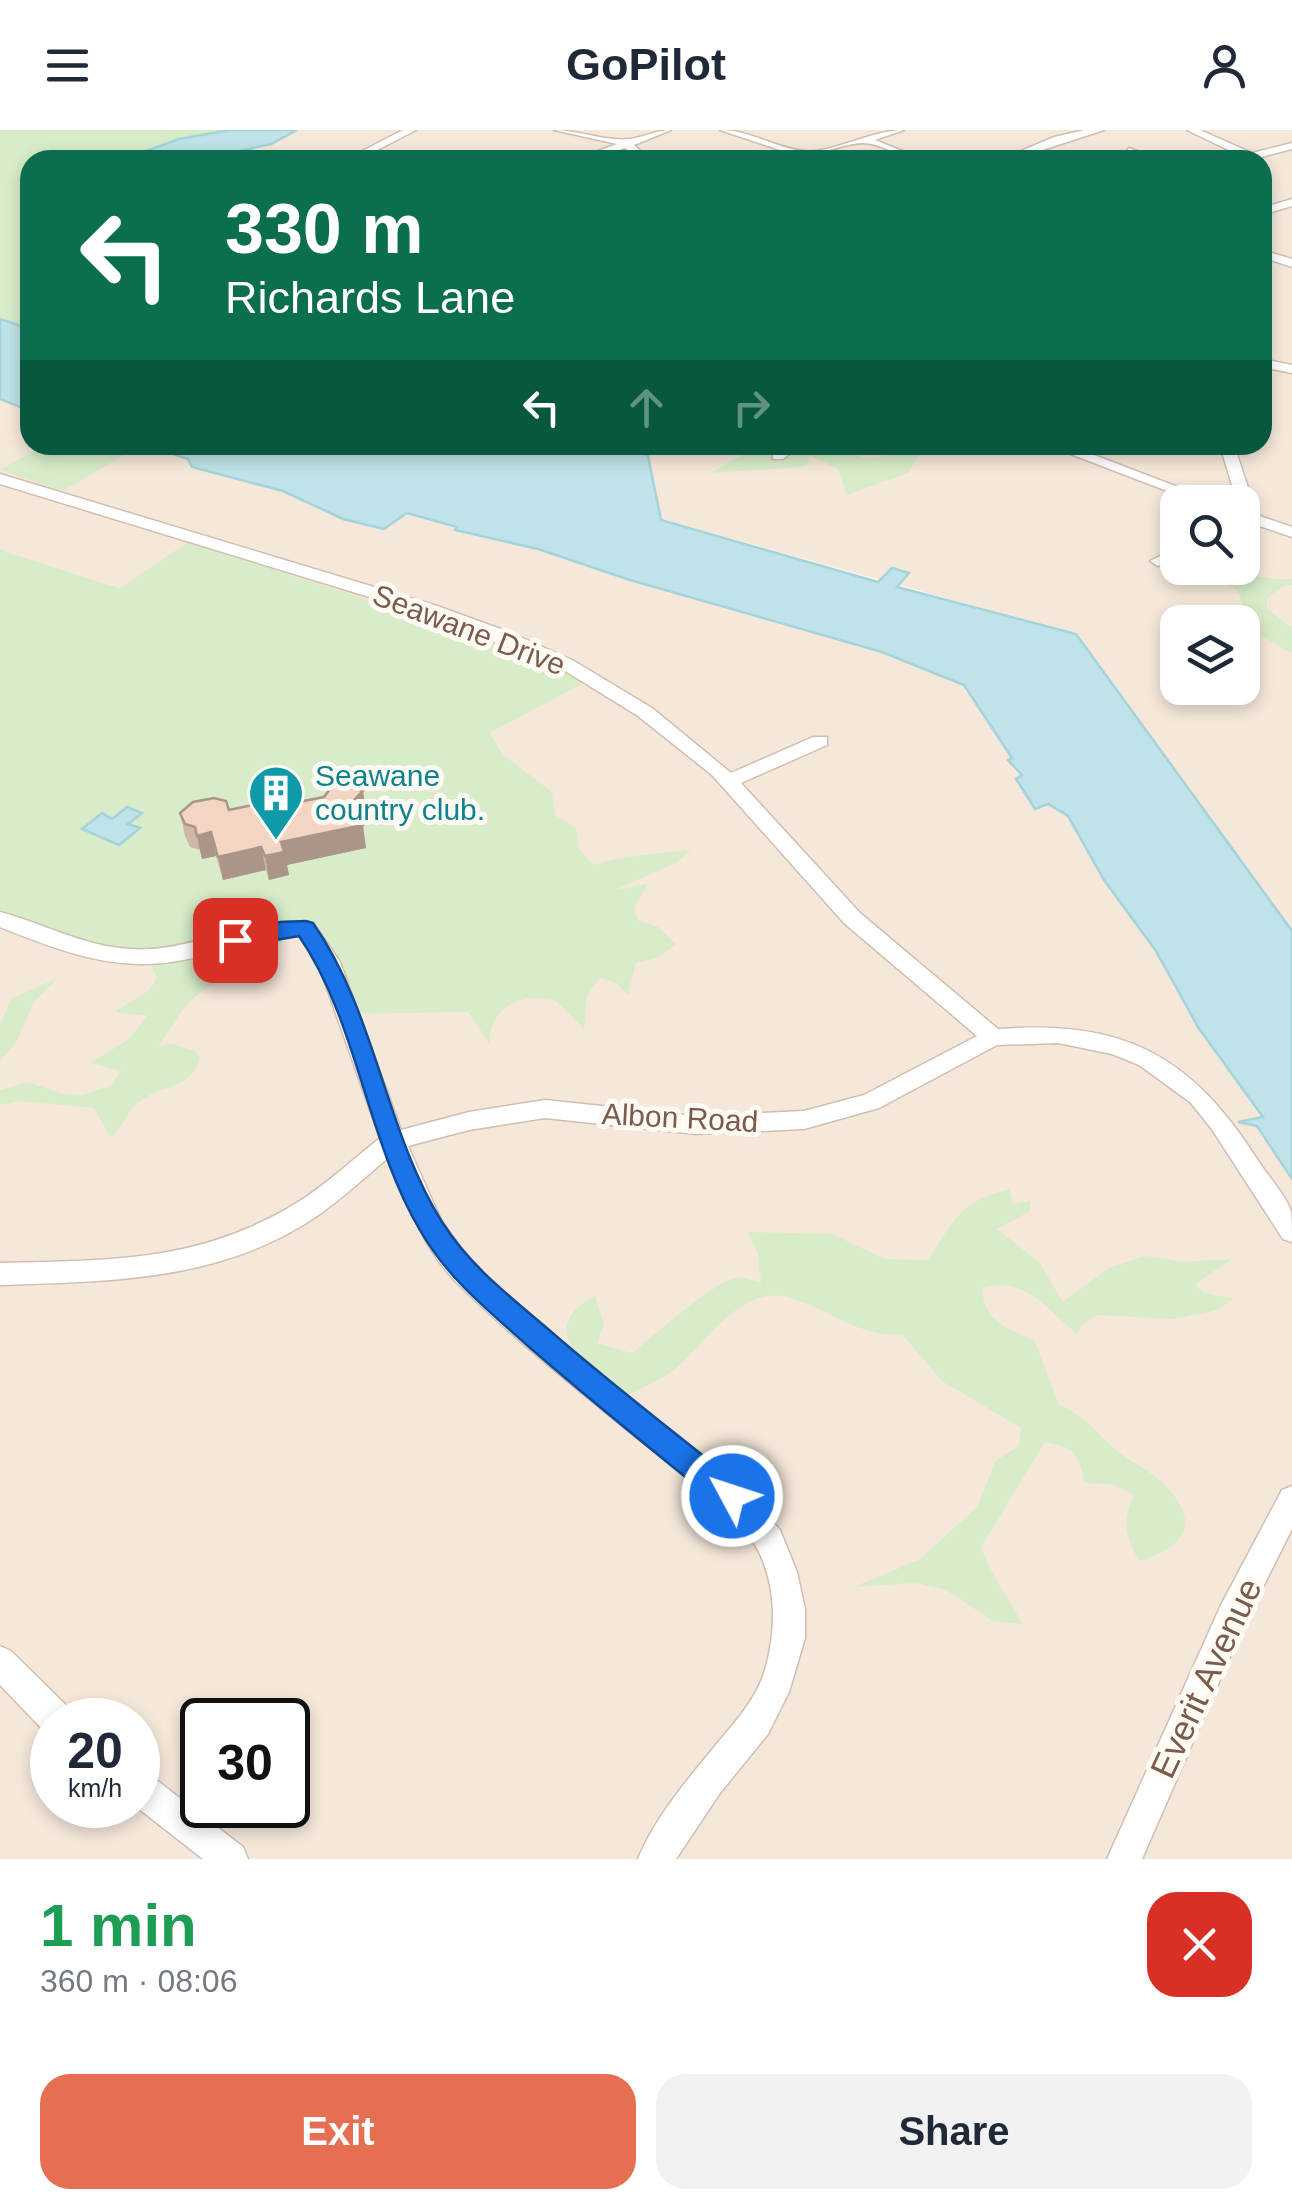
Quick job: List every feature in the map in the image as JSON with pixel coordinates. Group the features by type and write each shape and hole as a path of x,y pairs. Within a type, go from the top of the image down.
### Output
{"street":[{"path":"370,150 411,130"},
{"path":"559,130 625,142 634,150"},
{"path":"605,150 666,130"},
{"path":"725,130 778,150"},
{"path":"821,150 899,130"},
{"path":"1030,150 1099,130"},
{"path":"1192,130 1237,150"},
{"path":"864,138 893,150"},
{"path":"1277,196 1292,202"},
{"path":"1081,455 1163,485"},
{"path":"1229,455 1237,485"},
{"name":"Seawane Drive","path":"0,479 503,636 568,665 619,694 687,743 729,781 852,918 993,1037"},
{"path":"1260,522 1292,532"},
{"path":"729,781 820,741"},
{"path":"0,919 86,952 122,957 171,954 280,929 306,928 322,947 393,1141 430,1225 465,1274 596,1388 732,1496 768,1540 782,1572 790,1609 790,1638 778,1681 756,1722 708,1781 654,1859"},
{"name":"Albon Road","path":"0,1274 142,1269 211,1254 308,1210 393,1141 510,1112 546,1110 696,1125 804,1120 872,1102 993,1037 1092,1038 1136,1050 1171,1072 1219,1121 1292,1232"},
{"name":"Everit Avenue","path":"1124,1859 1232,1616 1292,1499"},
{"path":"0,1662 35,1698"},
{"path":"160,1805 230,1859"}],"shaded area":[{"path":"297,130 1292,130 1292,931 1076,634 661,519 646,455 1272,455 1272,150 244,150 271,144"},
{"path":"0,399 20,407 20,455 176,455 188,459 193,467 283,491 343,519 384,529 406,513 882,652 964,685 1013,759 1009,761 1022,776 1016,779 1035,809 1047,804 1068,816 1104,880 1156,951 1198,1027 1264,1118 1248,1119 1249,1126 1257,1126 1292,1179 1292,1859 0,1859 0,920 503,755 490,733 586,682 120,588 0,550"}],"green space":[{"path":"0,130 230,130 179,139 149,150 20,150 20,326 0,319"},
{"path":"26,455 124,455 63,491 0,470"},
{"path":"742,455 809,455 808,464 803,467 710,473"},
{"path":"809,455 918,455 908,473 847,495 838,469"},
{"path":"188,542 497,641 588,681 490,733 503,755 552,792 555,815 576,828 579,849 593,865 691,849 676,863 615,890 648,884 634,908 638,920 658,927 676,944 660,957 636,963 628,995 616,983 601,978 588,996 584,1029 556,1001 531,999 501,1011 491,1031 490,1044 468,1012 347,1014 312,932 139,961 0,920 0,550 120,588"},
{"path":"1260,577 1292,579 1292,585 1283,586 1267,598 1267,608 1292,628 1292,653 1260,635 1260,605 1243,605 1238,591 1227,585 1260,585"},
{"path":"283,941 263,957 207,988 185,1007 158,1046 173,1044 195,1051 200,1058 196,1068 184,1081 137,1104 110,1137 94,1108 20,1101 0,1105 0,1090 27,1082 64,1094 82,1095 110,1086 121,1071 90,1063 128,1040 147,1016 115,1012 149,990 157,978 150,962"},
{"path":"58,978 34,1002 16,1043 0,1061 0,1024 12,998"},
{"path":"1009,1189 1013,1204 1030,1200 1030,1211 997,1229 1039,1262 1063,1302 1109,1268 1146,1256 1182,1262 1232,1259 1195,1284 1203,1292 1234,1299 1214,1311 1172,1319 1098,1315 1082,1325 1077,1334 1023,1290 997,1285 982,1288 987,1309 993,1316 1035,1341 1059,1405 1082,1418 1120,1453 1159,1480 1177,1499 1185,1523 1177,1541 1139,1561 1127,1528 1135,1495 1111,1484 1084,1483 1074,1454 1063,1446 1045,1442 981,1547 1022,1624 993,1621 946,1590 916,1583 853,1587 919,1560 978,1506 995,1461 1019,1446 1021,1428 942,1381 902,1334 856,1327 801,1302 769,1296 739,1308 668,1374 619,1399 582,1363 567,1335 568,1321 577,1308 595,1296 604,1325 597,1343 632,1353 728,1280 741,1277 761,1283 758,1254 748,1232 832,1234 885,1259 928,1260 968,1206"}],"water":[{"path":"230,130 297,130 271,144 244,150 149,150 179,139"},
{"path":"0,319 20,326 20,407 0,399"},
{"path":"176,455 646,455 661,520 878,582 892,568 909,573 897,587 1076,634 1292,931 1292,1179 1257,1126 1238,1122 1263,1117 1198,1027 1156,951 1104,880 1068,816 1048,804 1035,809 1016,779 1022,775 1008,760 1012,758 964,685 882,652 407,513 384,529 343,519 283,491 192,467 188,459"},
{"path":"127,807 142,813 128,824 140,828 119,845 82,829 102,813 112,819"}],"building":[{"path":"332,786 363,791 353,801 363,825 281,842 284,852 265,856 261,847 218,857 211,832 197,836 195,827 185,824 180,813 193,802 214,798 226,801 229,810 291,797 293,803 324,797"}],"place":[{"name":"Seawane country club.","path":"276,842"}],"route":[{"path":"235,940 280,929 306,928 322,947 393,1141 430,1225 465,1274 596,1388 732,1496"}]}
